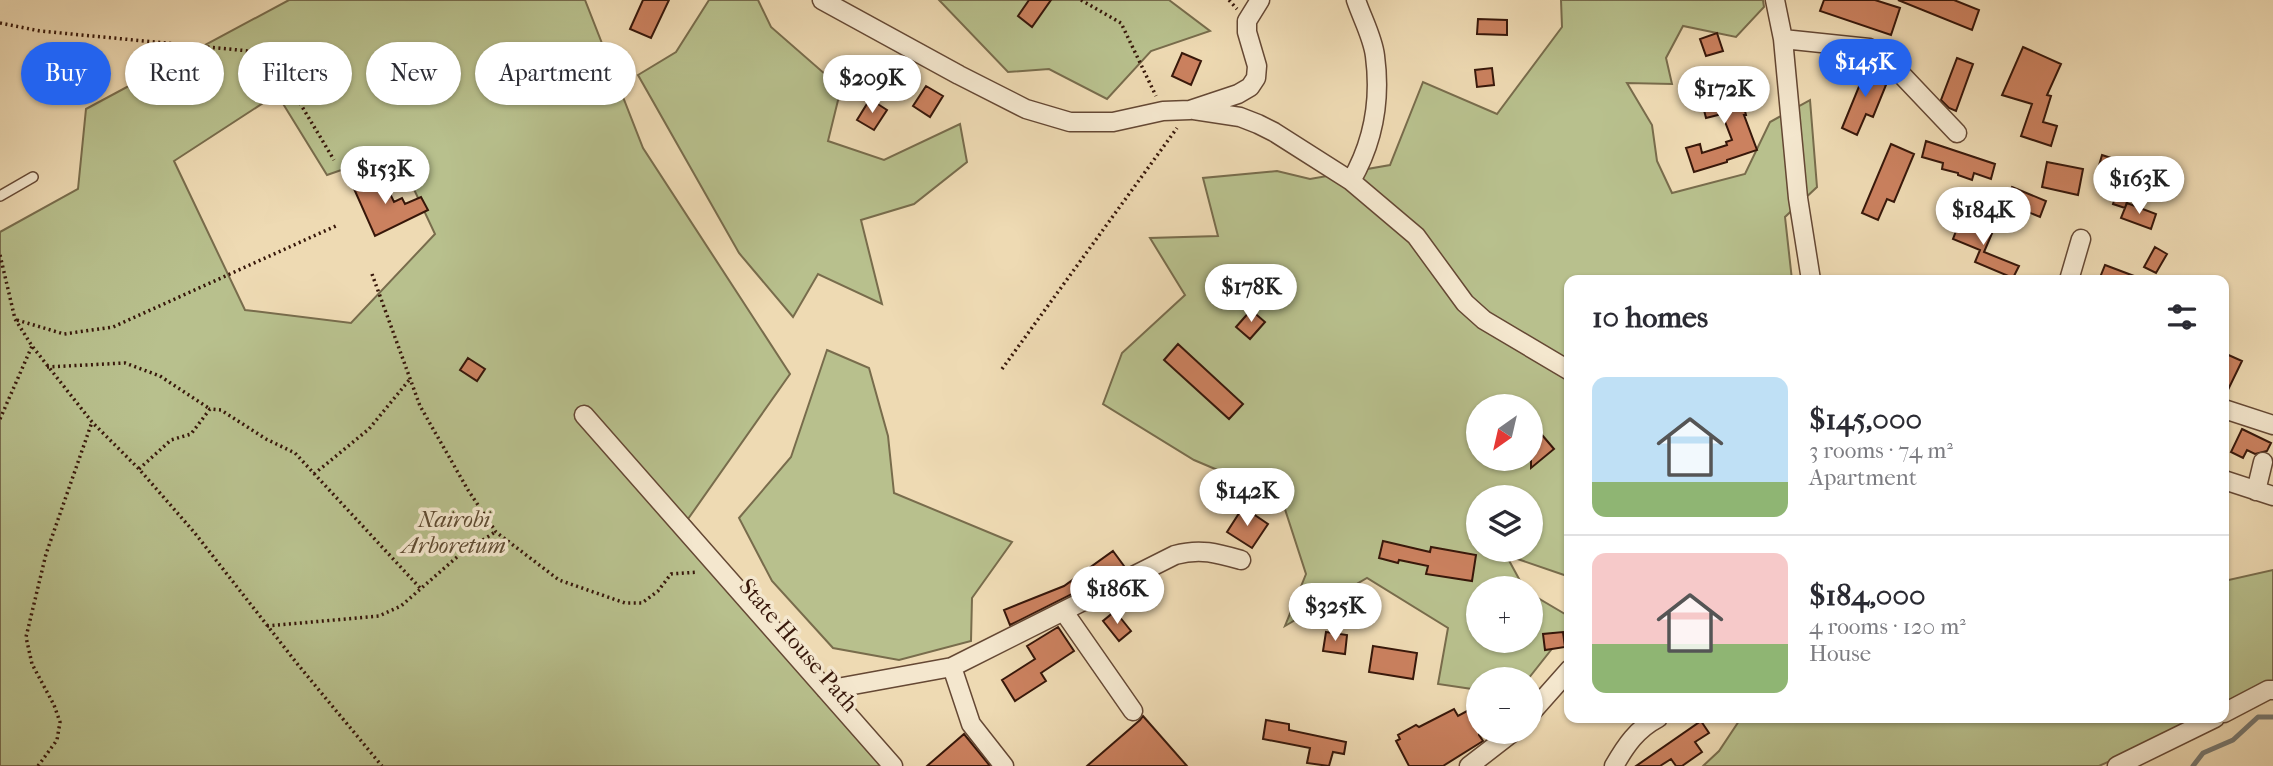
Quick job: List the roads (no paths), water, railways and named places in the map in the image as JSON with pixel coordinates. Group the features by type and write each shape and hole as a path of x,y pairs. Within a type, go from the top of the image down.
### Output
{"street":[{"path":"822,0 1026,109 1070,122 1113,122 1163,111 1191,110 1240,117 1258,124 1350,181 1416,236 1465,303 1484,320 1564,367"},
{"path":"1191,110 1238,94 1250,87 1256,78 1257,66 1247,32 1247,21 1260,0"},
{"path":"1350,181 1363,159 1371,136 1377,99 1375,54 1356,0"},
{"path":"1775,0 1783,39 1798,198 1810,275"},
{"path":"1783,39 1869,48 1882,54 1957,133"},
{"path":"2070,275 2081,239"},
{"path":"2229,411 2273,425"},
{"path":"584,415 893,766"},
{"path":"2229,482 2264,494 2263,461"},
{"path":"826,690 953,667 1175,555 1194,550 1241,560"},
{"path":"1064,612 1133,710"},
{"path":"953,667 971,724 1004,766"},
{"path":"1543,699 1564,676"},
{"path":"2229,710 2268,690 2273,690"},
{"path":"1614,766 1625,745 1637,731 1650,723"},
{"path":"2117,766 2205,723"},
{"path":"1469,766 1497,744"}],"lane":[{"path":"0,196 33,177"}],"waterway":[{"path":"2193,766 2203,753 2233,740 2258,717 2273,717"}],"park label":[{"name":"Nairobi Arboretum","path":"454,532"}]}
